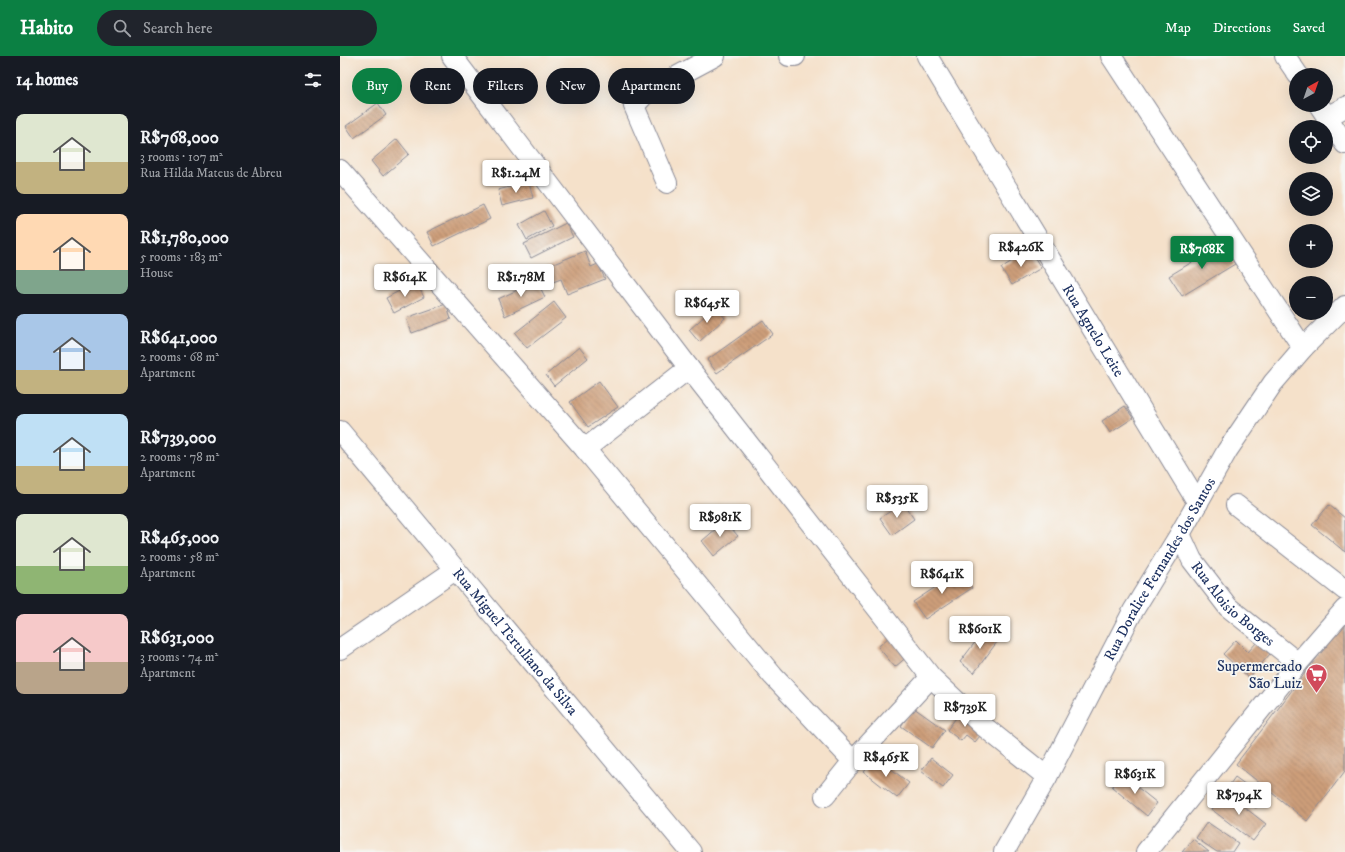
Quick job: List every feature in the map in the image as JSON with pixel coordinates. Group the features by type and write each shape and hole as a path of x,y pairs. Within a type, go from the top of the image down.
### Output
{"street":[{"path":"452,56 689,368 931,678 982,724 1047,777"},
{"path":"667,183 634,106 646,93 715,56"},
{"path":"789,56 795,56"},
{"name":"Rua Agnelo Leite","path":"927,56 1198,503"},
{"path":"1111,56 1303,348"},
{"path":"1284,56 1293,68"},
{"path":"1333,109 1345,107"},
{"path":"1324,112 1345,144"},
{"path":"340,170 585,449 773,676 853,761"},
{"name":"Rua Doralice Fernandes dos Santos","path":"1004,852 1047,777 1133,611 1180,534 1227,451 1274,383 1303,348 1345,306"},
{"path":"585,449 689,368"},
{"name":"Rua Miguel Tertuliano da Silva","path":"340,431 691,852"},
{"path":"1236,505 1345,590"},
{"name":"Rua Aloisio Borges","path":"1180,534 1192,560 1228,607 1298,663"},
{"path":"340,649 455,570"},
{"path":"1146,852 1298,663 1345,609"},
{"path":"824,796 853,761 931,678"}],"building":[{"path":"377,104 379,104 386,115 354,138 346,126"},
{"path":"397,139 409,154 383,176 371,161"},
{"path":"529,182 533,198 502,206 498,190"},
{"path":"483,205 490,219 434,246 427,232"},
{"path":"544,211 552,226 527,240 519,225"},
{"path":"566,223 573,237 531,258 524,244"},
{"path":"1222,244 1235,264 1182,296 1169,276"},
{"path":"1030,250 1041,268 1012,285 1001,268"},
{"path":"585,251 591,267 598,264 605,279 567,294 561,279 545,285 539,270"},
{"path":"537,281 545,297 505,316 498,299"},
{"path":"416,282 424,297 394,313 386,298"},
{"path":"554,302 566,318 527,348 515,333"},
{"path":"446,304 451,319 412,333 406,318"},
{"path":"715,307 725,318 699,342 689,330"},
{"path":"763,320 773,334 717,373 707,360"},
{"path":"579,347 588,358 554,386 546,375"},
{"path":"599,381 618,407 588,427 570,402"},
{"path":"1125,406 1133,418 1110,433 1102,421"},
{"path":"903,503 914,519 892,535 880,518"},
{"path":"1329,505 1345,518 1345,552 1312,525"},
{"path":"725,521 738,536 714,556 702,541"},
{"path":"960,571 972,588 925,619 913,602"},
{"name":"Supermercado São Luiz","path":"1345,625 1345,771 1307,821 1236,764 1340,627"},
{"path":"986,628 1000,638 974,673 960,662"},
{"path":"891,635 909,655 895,667 878,647"},
{"path":"1236,640 1248,652 1257,642 1270,654 1249,678 1223,654"},
{"path":"914,708 945,730 932,748 901,726"},
{"path":"961,711 985,730 975,742 966,735 961,741 947,730"},
{"path":"876,757 909,783 897,798 864,772"},
{"path":"931,758 953,775 943,788 921,771"},
{"path":"1122,775 1157,803 1147,816 1112,787"},
{"path":"1235,777 1264,798 1256,808 1228,787"},
{"path":"1225,792 1266,824 1253,841 1211,809"},
{"path":"1207,822 1238,843 1232,852 1217,852 1196,838"},
{"path":"1193,839 1209,852 1182,852"}],"place":[{"name":"Supermercado São Luiz","path":"1317,694"}]}
